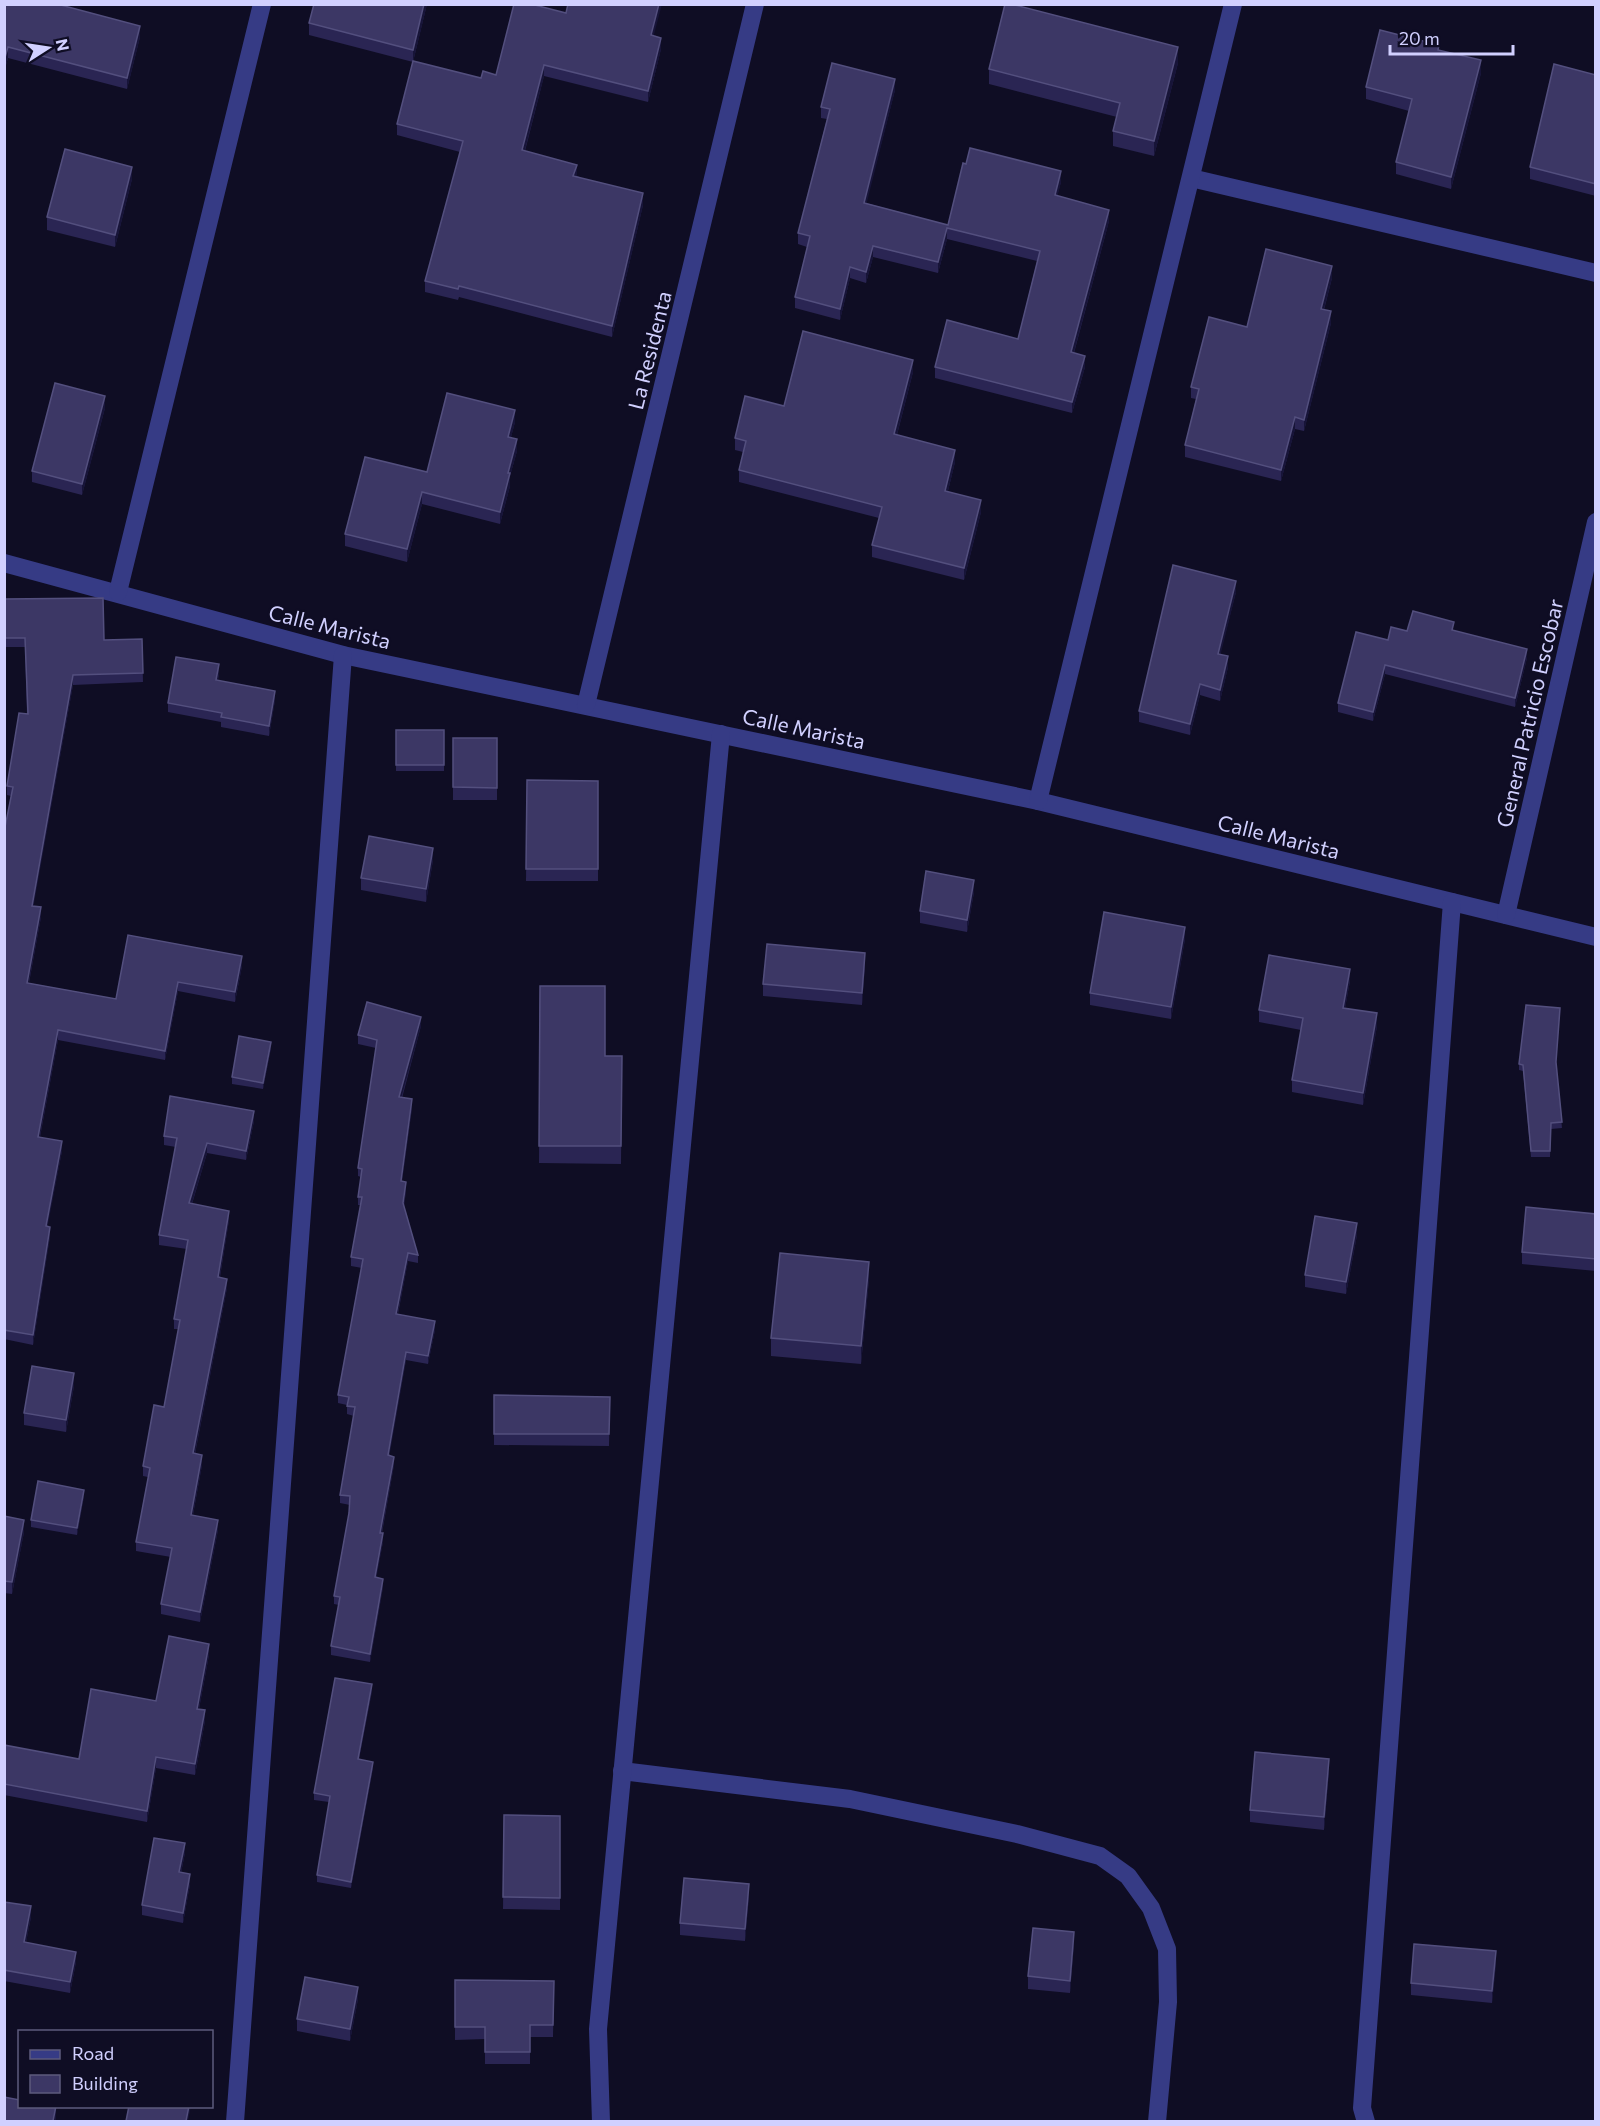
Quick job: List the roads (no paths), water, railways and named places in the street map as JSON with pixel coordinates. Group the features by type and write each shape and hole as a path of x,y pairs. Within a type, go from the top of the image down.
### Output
{"street":[{"path":"118,592 262,4"},
{"name":"La Residenta","path":"586,705 755,4"},
{"path":"1038,801 1233,4"},
{"path":"1191,178 1596,273"},
{"name":"General Patricio Escobar","path":"1506,915 1596,522"},
{"name":"Calle Marista","path":"4,563 118,592 343,655 1038,801 1596,936"},
{"path":"235,2121 343,655"},
{"path":"601,2121 598,2029 721,734"},
{"path":"1366,2121 1362,2108 1452,902"},
{"path":"622,1771 850,1799 1017,1834 1100,1856 1128,1876 1151,1908 1167,1948 1168,2002 1157,2121"}]}
